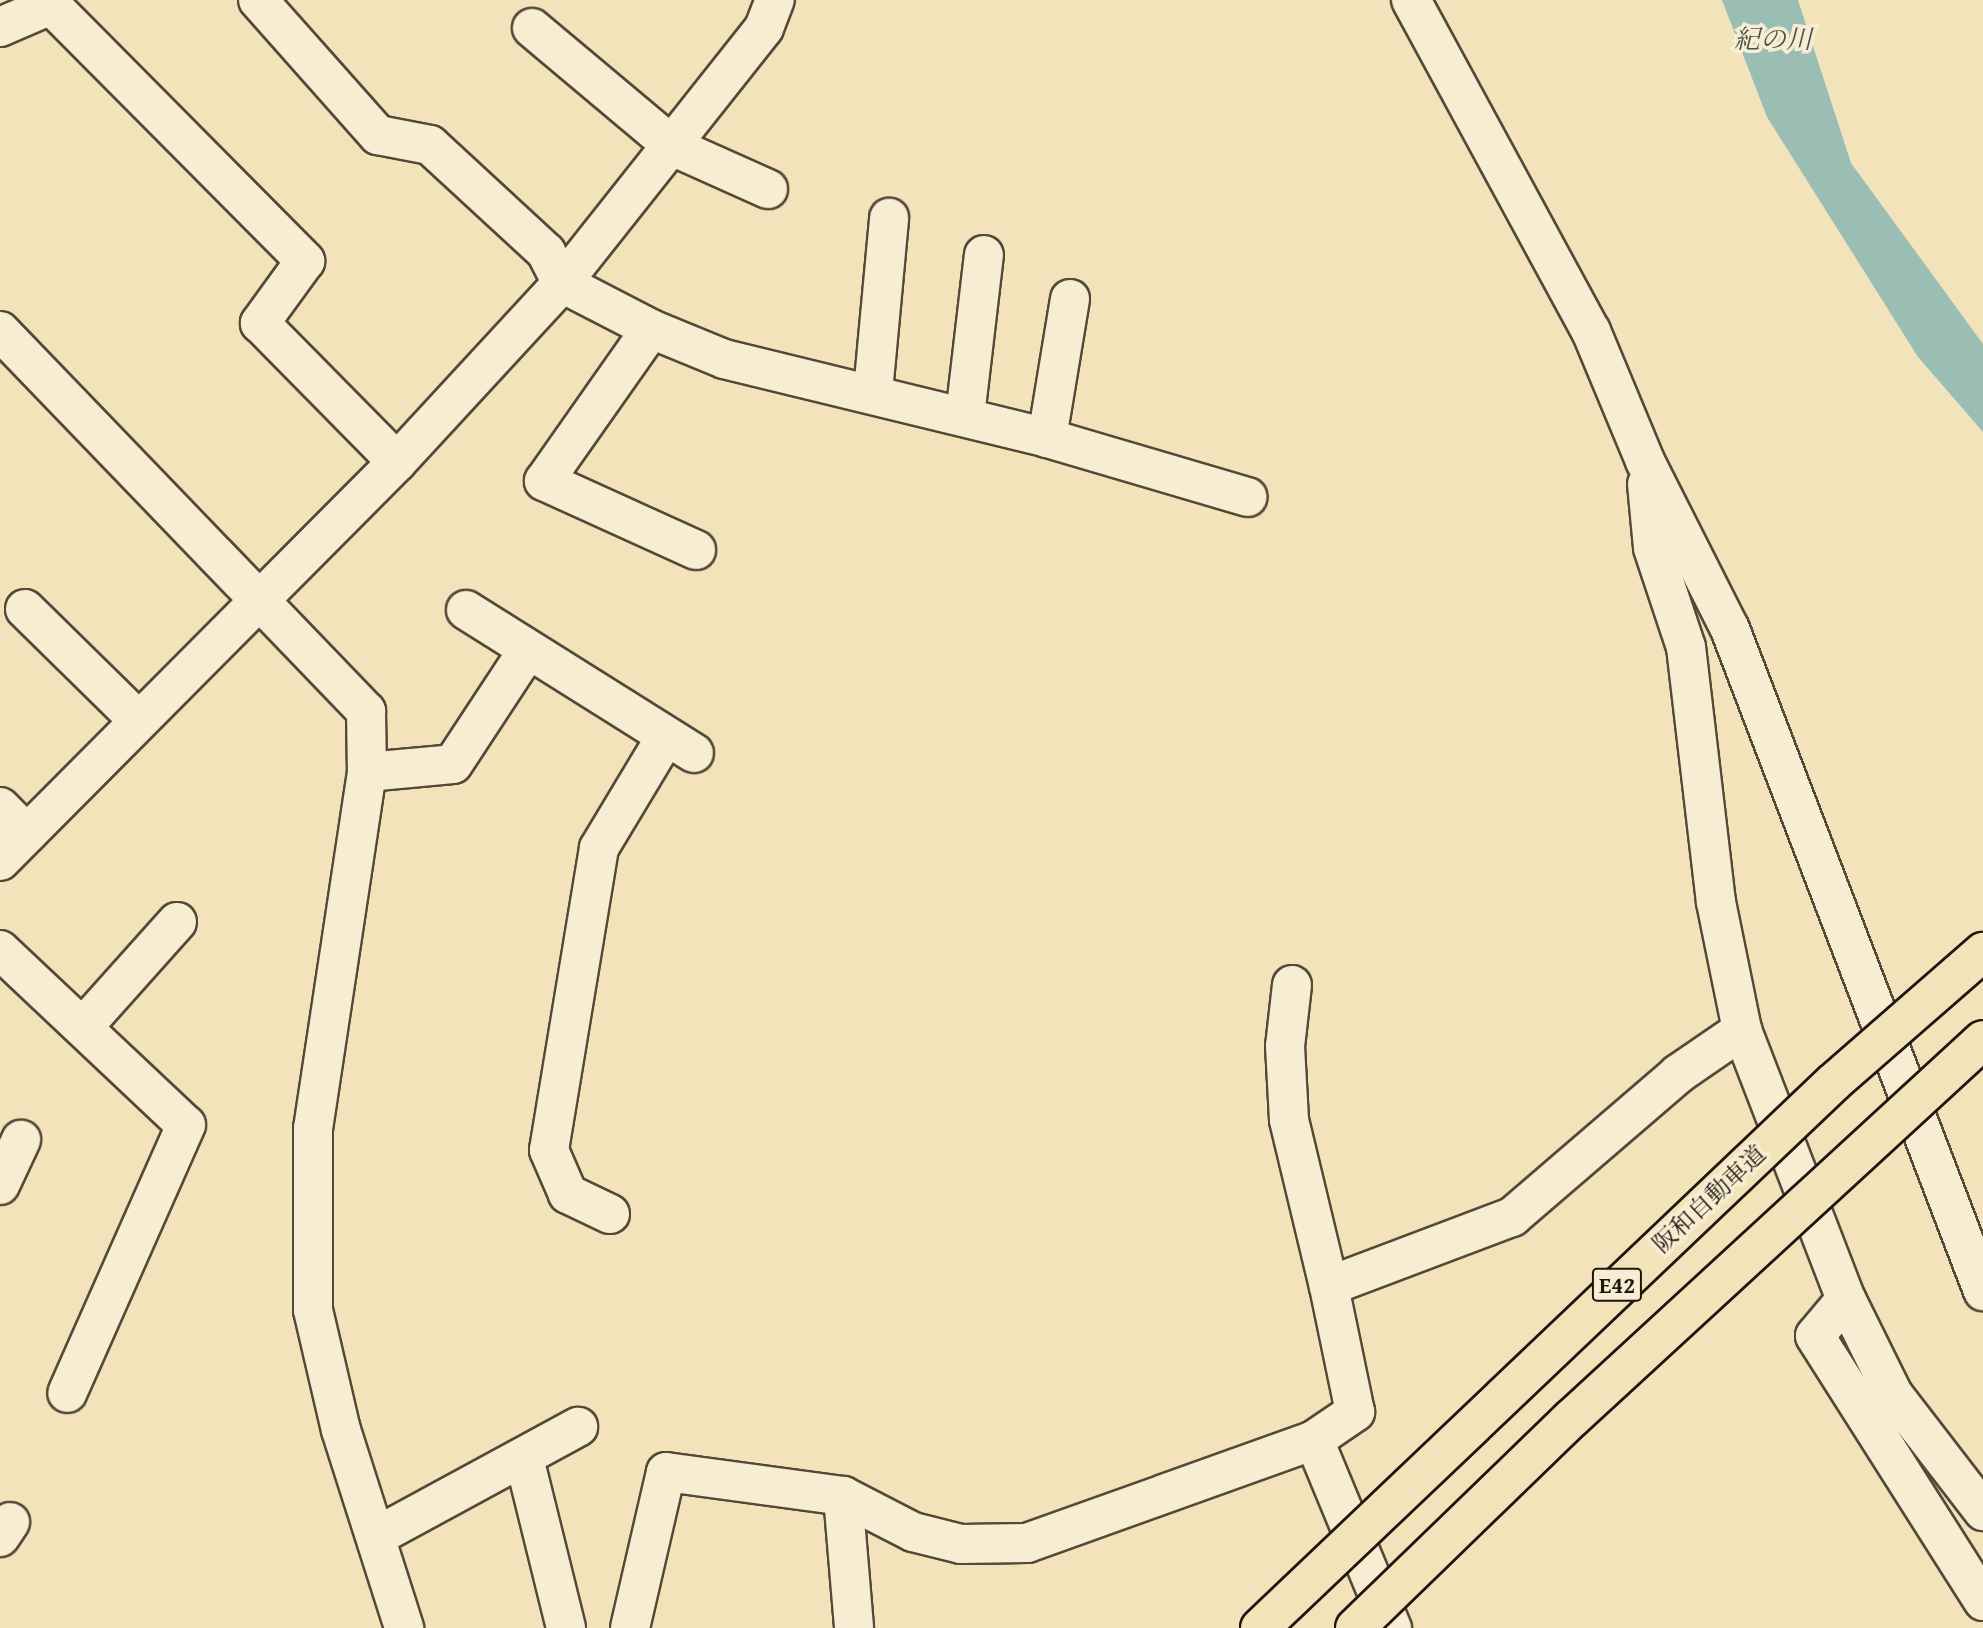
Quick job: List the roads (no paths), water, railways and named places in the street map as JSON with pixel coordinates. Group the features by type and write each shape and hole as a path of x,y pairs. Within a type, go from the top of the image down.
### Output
{"highway":[{"name":"阪和自動車道","path":"1260,1628 1834,1082 1983,952"},
{"name":"E42","path":"1355,1628 1572,1418 1983,1040"}],"street":[{"path":"258,0 378,135 430,145 546,252 562,283 651,329 724,359 873,392 965,416 1247,497"},
{"path":"0,861 258,597 397,462 562,283 674,148 764,28 775,0"},
{"path":"1412,0 1591,331 1645,461 1730,629 1983,1291"},
{"path":"0,27 51,5 305,261 260,323 397,462"},
{"path":"532,28 674,148 768,189"},
{"path":"873,392 889,218"},
{"path":"965,416 984,255"},
{"path":"1047,438 1070,299"},
{"path":"651,329 544,481 696,550"},
{"path":"0,331 366,711 367,772 313,1128 313,1310 341,1430 377,1536 404,1628"},
{"path":"1645,461 1653,548 1686,647 1716,902 1742,1030 1846,1299 1893,1394 1983,1511"},
{"path":"25,609 137,719"},
{"path":"466,610 526,653 679,746 599,848 549,1150 568,1194 610,1214"},
{"path":"367,772 453,764 526,653"},
{"path":"0,807 27,834"},
{"path":"83,1027 177,922"},
{"path":"0,950 186,1125 66,1394"},
{"path":"629,1628 666,1472 843,1496 925,1535 961,1544 1027,1543 1314,1440 1354,1412 1329,1286 1289,1120 1292,985"},
{"path":"1329,1286 1512,1217 1678,1074 1742,1030"},
{"path":"0,1185 21,1140"},
{"path":"1846,1299 1815,1336 1983,1601"},
{"path":"377,1536 578,1427"},
{"path":"1314,1440 1392,1628"},
{"path":"524,1458 566,1628"},
{"path":"843,1496 854,1628"}],"water":[{"name":"紀の川","path":"1722,0 1798,0 1851,163 1983,344 1983,432 1918,357 1767,117"}]}
